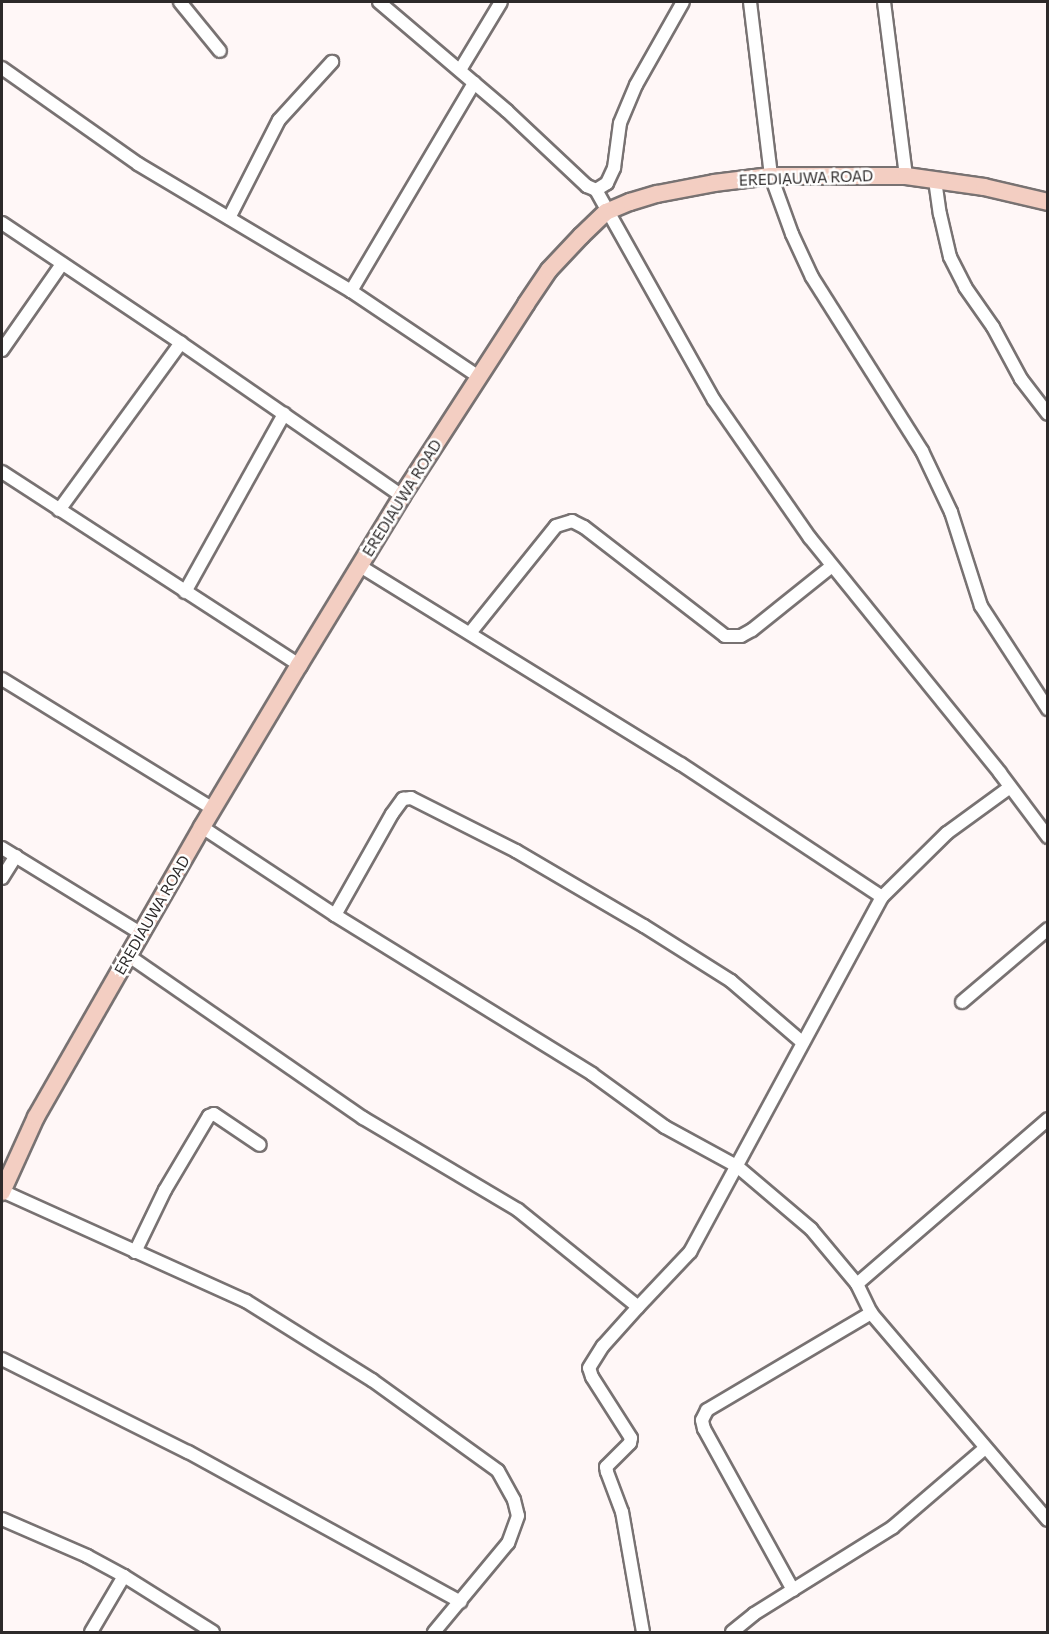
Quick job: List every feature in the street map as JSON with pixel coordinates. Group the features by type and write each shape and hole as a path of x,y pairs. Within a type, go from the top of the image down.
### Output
{"street":[{"path":"180,2 220,51"},
{"path":"379,2 460,70 587,186 596,190 606,212 714,400 832,566 1010,787 1047,837"},
{"path":"460,70 501,2"},
{"path":"596,190 607,183 614,168 620,123 636,85 683,2"},
{"path":"750,2 771,177 812,276 922,451 951,512 981,606 1047,709"},
{"path":"884,2 906,176"},
{"path":"229,218 279,120 332,62"},
{"path":"2,68 138,164 351,291 479,377"},
{"path":"351,291 474,83"},
{"name":"EREDIAUWA ROAD","path":"2,1192 36,1117 202,827 402,496 549,270 606,212 657,194 771,177 906,176 1047,202"},
{"path":"935,180 950,257 965,287 993,327 1021,378 1047,414"},
{"path":"2,223 402,496"},
{"path":"2,350 62,264"},
{"path":"59,510 181,343"},
{"path":"185,592 284,414"},
{"path":"2,472 299,665"},
{"path":"470,633 556,526 572,521 584,527 725,636 741,636 752,630 832,566"},
{"path":"360,566 681,764 882,897"},
{"path":"2,679 213,809"},
{"path":"643,1632 622,1512 606,1472 606,1467 630,1443 631,1438 592,1377 589,1368 603,1346 690,1252 882,897 947,833 1010,787"},
{"path":"335,915 392,814 403,799 411,798 516,851 644,926 731,981 802,1042"},
{"path":"202,827 335,915 592,1074 665,1127 738,1167 811,1229 857,1284 871,1313 984,1449 1047,1520"},
{"path":"2,848 142,934"},
{"path":"2,878 16,856"},
{"path":"962,1002 1047,929"},
{"path":"129,956 363,1118 518,1210 638,1307"},
{"path":"135,1252 165,1190 209,1116 214,1114 260,1145"},
{"path":"857,1284 1047,1119"},
{"path":"2,1192 246,1301 372,1380 498,1471 514,1500 518,1516 508,1543 434,1632"},
{"path":"793,1590 704,1429 702,1420 706,1410 871,1313"},
{"path":"2,1359 188,1452 461,1602"},
{"path":"732,1632 754,1614 893,1527 984,1449"},
{"path":"2,1519 87,1556 124,1576 213,1632"},
{"path":"91,1632 124,1576"}]}
